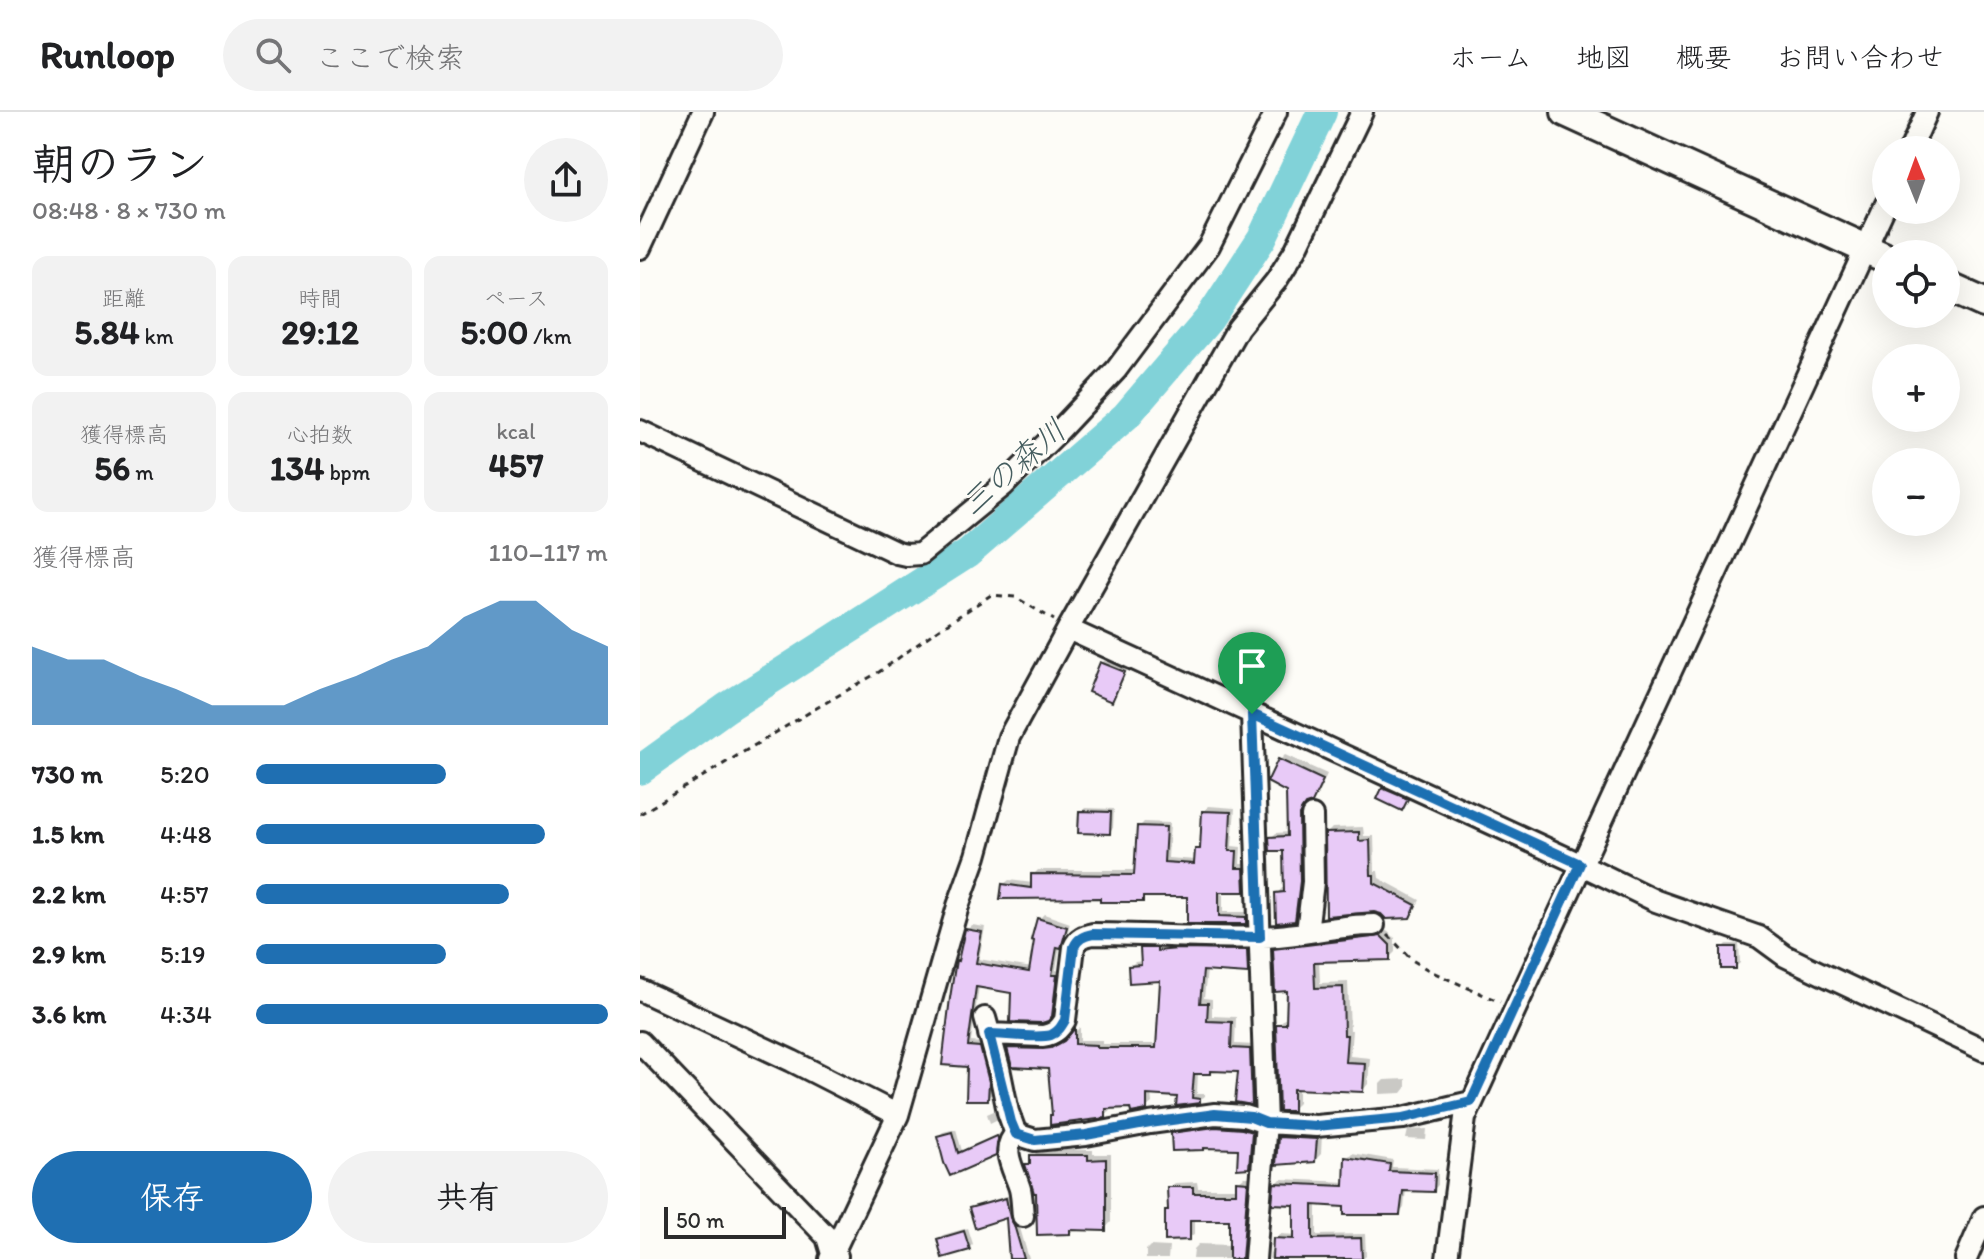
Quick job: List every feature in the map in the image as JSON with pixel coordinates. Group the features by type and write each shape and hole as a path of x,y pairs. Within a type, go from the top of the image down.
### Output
{"street":[{"path":"640,248 703,112"},
{"path":"640,431 897,553 920,554 1003,486 1116,370 1209,246 1276,112"},
{"path":"835,1257 898,1115 1009,737 1238,328 1276,281 1296,249 1362,112"},
{"path":"1566,112 1872,251"},
{"path":"1916,136 1927,112"},
{"path":"1447,1259 1465,1118 1471,1102 1580,864 1872,261"},
{"path":"1960,292 1984,303"},
{"path":"1068,629 1656,901 1759,937 1785,956 1984,1050"},
{"path":"1252,714 1266,1123 1255,1259"},
{"path":"1307,932 1313,882 1312,816"},
{"path":"1374,925 1351,925 1260,937 1083,936 1074,947 1065,1020 1061,1027 1043,1036 987,1026 1016,1134 1035,1140 1086,1135 1215,1114 1251,1117 1266,1123 1316,1126 1403,1118 1471,1102"},
{"path":"640,990 898,1115"},
{"path":"640,1042 827,1237 835,1257"},
{"path":"1016,1134 1008,1146 1009,1161 1020,1189 1023,1216"},
{"path":"1966,1259 1984,1217"}],"path":[{"path":"640,814 879,672 991,595 1015,597 1068,629"},
{"path":"1374,925 1392,938 1412,960 1430,971 1514,1008"}],"building":[{"path":"1100,662 1125,672 1112,702 1088,692"},
{"path":"1278,759 1323,780 1312,803 1305,805 1299,815 1300,881 1295,921 1276,923 1275,893 1284,892 1283,851 1270,851 1269,837 1287,836 1286,792 1267,782"},
{"path":"1382,788 1408,799 1402,811 1377,799"},
{"path":"1079,811 1111,812 1110,834 1078,833"},
{"path":"1202,811 1231,812 1229,851 1237,851 1236,868 1244,868 1245,892 1219,892 1219,916 1246,917 1246,924 1187,924 1187,897 1143,897 1143,902 1100,902 1100,898 1000,899 1002,884 1031,888 1031,874 1134,875 1137,826 1166,827 1164,862 1194,864 1195,849 1200,849"},
{"path":"1359,832 1359,841 1370,840 1374,883 1416,905 1410,918 1386,919 1374,912 1326,916 1325,833"},
{"path":"1037,918 1067,927 1061,948 1057,947 1052,975 1057,975 1052,1016 1042,1023 1010,1022 1011,993 976,987 968,1046 980,1047 989,1082 988,1100 966,1100 967,1067 942,1065 956,960 965,929 982,932 976,963 1029,972 1034,941 1031,940"},
{"path":"1381,936 1390,945 1390,960 1314,962 1315,988 1343,987 1344,1035 1347,1035 1345,1062 1365,1063 1363,1092 1293,1089 1293,1111 1279,1111 1276,1024 1286,1024 1287,991 1275,992 1273,949"},
{"path":"1721,947 1736,947 1736,969 1721,969"},
{"path":"1140,948 1157,948 1157,951 1247,950 1248,974 1203,971 1200,1003 1208,1003 1207,1021 1232,1022 1231,1048 1250,1049 1252,1105 1235,1102 1238,1072 1211,1071 1211,1074 1194,1074 1192,1098 1200,1099 1200,1103 1176,1106 1177,1097 1147,1095 1147,1110 1131,1113 1130,1108 1106,1109 1106,1118 1050,1125 1048,1069 1012,1067 1007,1048 1051,1048 1064,1041 1075,1028 1075,1044 1097,1045 1097,1048 1156,1048 1160,981 1129,983 1128,966 1141,965"},
{"path":"1215,1127 1252,1132 1249,1168 1237,1169 1238,1149 1172,1151 1171,1133"},
{"path":"952,1132 958,1153 996,1136 996,1156 950,1176 937,1136"},
{"path":"1278,1137 1317,1139 1315,1162 1276,1165"},
{"path":"1030,1155 1088,1155 1088,1160 1106,1159 1106,1231 1070,1230 1070,1234 1037,1235 1036,1193 1025,1164 1030,1164"},
{"path":"1345,1157 1390,1164 1389,1171 1435,1173 1434,1192 1403,1191 1400,1215 1344,1215 1344,1207 1313,1205 1313,1239 1361,1238 1362,1259 1272,1259 1273,1238 1294,1239 1294,1205 1272,1204 1274,1183 1344,1186"},
{"path":"1236,1181 1248,1182 1242,1259 1229,1259 1229,1220 1190,1220 1190,1240 1165,1241 1167,1187 1193,1187 1193,1193 1236,1193"},
{"path":"1006,1198 1024,1259 1009,1259 1006,1218 975,1228 969,1208"},
{"path":"964,1231 970,1250 942,1258 937,1239"}],"waterway":[{"name":"三の森川","path":"640,770 726,708 968,553 1126,416 1209,319 1262,238 1322,112"}],"route":[{"path":"1252,714 1580,864 1471,1102 1403,1118 1316,1126 1266,1123 1251,1117 1215,1114 1086,1135 1030,1140 1016,1134 989,1034 1043,1036 1061,1027 1065,1020 1074,947 1078,939 1093,934 1260,937 1252,714"}]}
